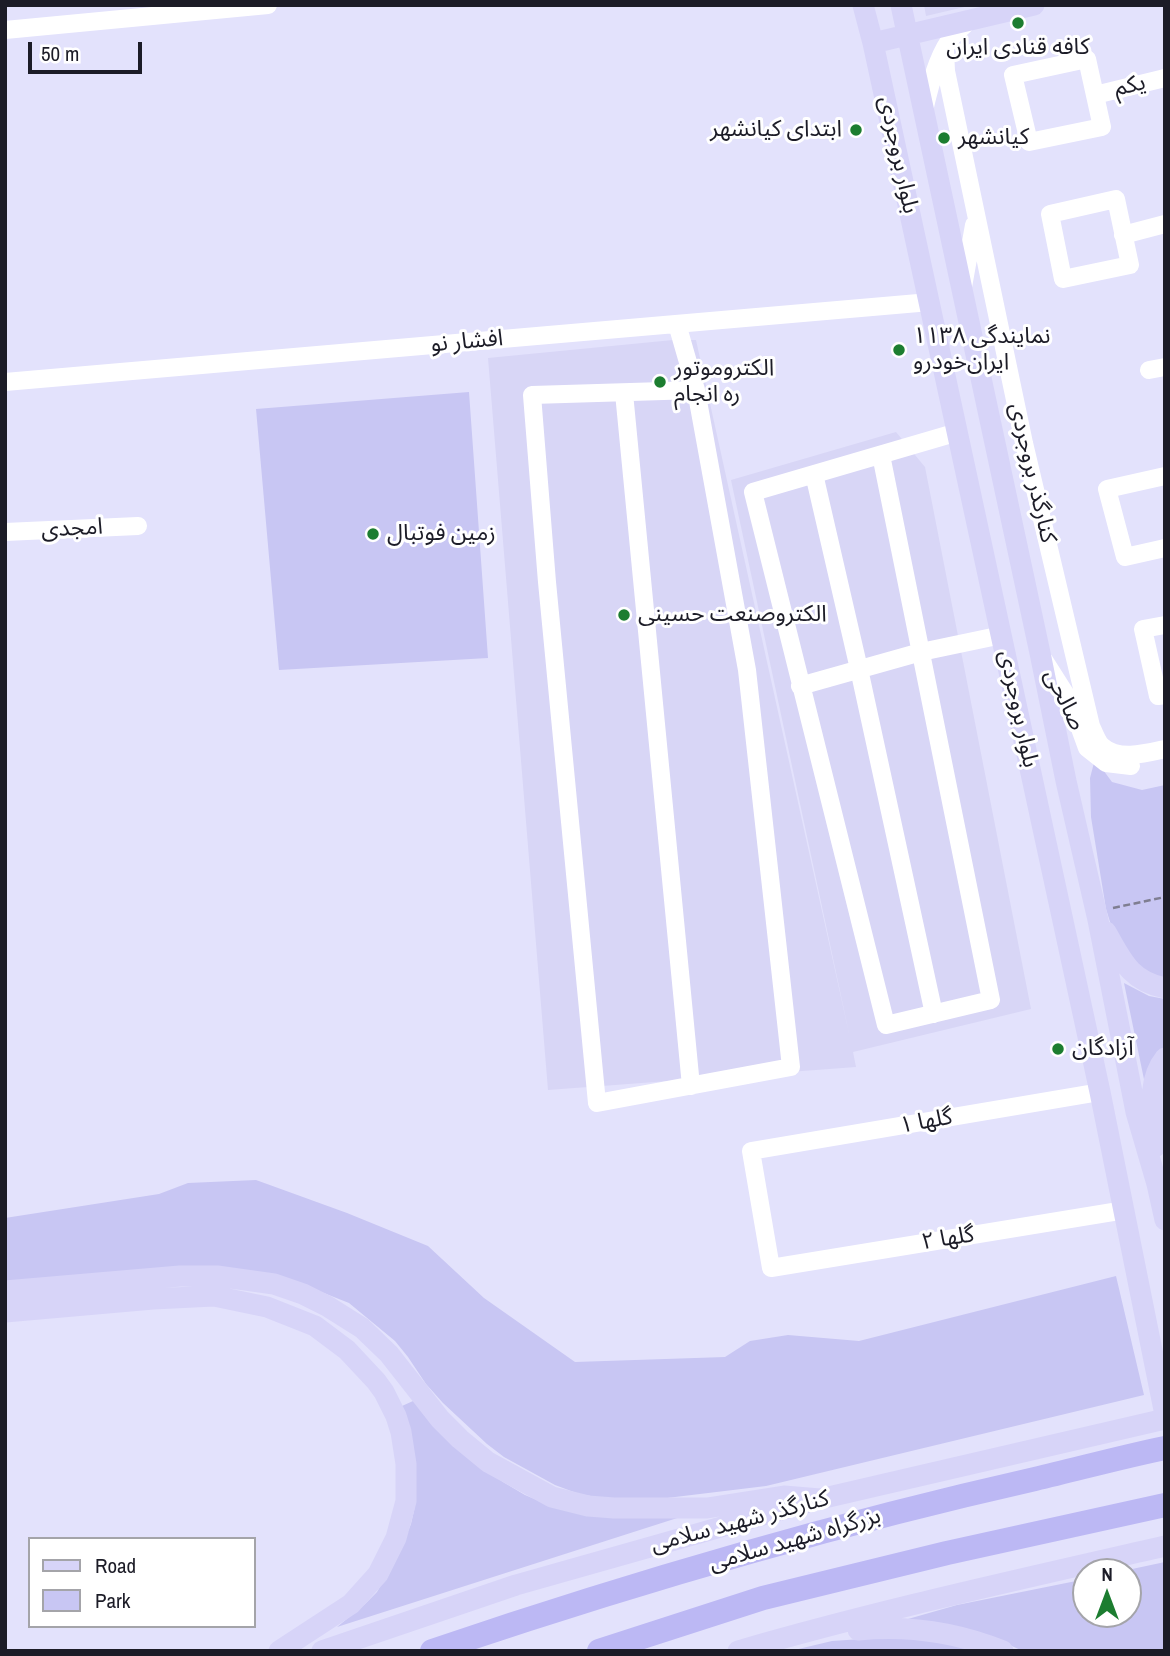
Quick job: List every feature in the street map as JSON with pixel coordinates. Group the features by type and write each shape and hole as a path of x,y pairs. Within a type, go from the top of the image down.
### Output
{"highway":[{"name":"بزرگراه شهید سلامی","path":"432,1651 542,1614 762,1548 932,1502 1165,1448"},
{"name":"بزرگراه شهید سلامی","path":"599,1651 763,1598 947,1553 1165,1505"}],"main road":[{"name":"بلوار بروجردی","path":"863,5 930,302 1100,1092 1165,1417"},
{"name":"بلوار بروجردی","path":"901,5 1066,781 1102,915 1136,1112 1165,1220"},
{"path":"873,43 1034,5"},
{"path":"1102,915 1128,969 1140,979 1165,988"},
{"path":"1157,1184 1152,1090 1154,1074 1165,1058"},
{"path":"5,1291 180,1276 217,1276 274,1284 327,1306 362,1328 389,1354 440,1419 460,1439 488,1462 552,1497 588,1506 614,1508 707,1508 784,1496 820,1499"},
{"path":"5,1312 214,1296 267,1307 315,1326 348,1350 368,1371 384,1392 401,1432 407,1481 402,1520 388,1557 378,1574 351,1604 279,1651"},
{"name":"کنارگذر شهید سلامی","path":"322,1651 516,1584 820,1499 1165,1417"},
{"path":"738,1651 954,1595 1165,1546"},
{"path":"783,1638 883,1627 920,1629 977,1640 1003,1651"}],"street":[{"path":"5,30 268,5"},
{"path":"924,111 931,82 945,50 952,37 970,20"},
{"name":"کنارگذر بروجردی","path":"945,50 946,71 1024,443 1091,726 1102,746 1119,754 1139,755 1165,749"},
{"path":"1087,59 1095,95 1102,127 1029,142 1013,75 1087,59"},
{"name":"یکم","path":"1095,95 1165,78"},
{"path":"1116,200 1123,235 1130,265 1063,279 1050,214 1116,200"},
{"path":"962,291 976,213"},
{"path":"1123,235 1165,224"},
{"name":"افشار نو","path":"5,382 930,302"},
{"path":"677,324 696,390 747,670 791,1067 597,1103 548,596 532,395 696,390"},
{"path":"624,393 691,1086"},
{"path":"881,454 991,1000 886,1025 753,492 881,454 958,432"},
{"path":"814,474 934,1014"},
{"path":"1165,476 1107,489 1125,557 1165,548"},
{"name":"امجدی","path":"5,532 138,526"},
{"path":"1165,625 1143,629 1158,696 1165,695"},
{"path":"800,685 921,652 1002,635"},
{"name":"صالحی","path":"1040,653 1070,701 1087,748 1106,763 1136,767 1165,760"},
{"name":"گلها ۱","path":"771,1268 751,1151 1100,1092"},
{"name":"گلها ۲","path":"771,1268 1125,1210"}],"path":[{"path":"1102,915 1165,897"}],"shaded area":[{"path":"924,5 973,5 926,16"},
{"path":"696,340 850,1038 731,480 896,432 925,467 1031,1009 853,1052 856,1067 548,1090 488,358"}],"green space":[{"name":"زمین فوتبال","path":"469,392 488,658 279,670 256,409"},
{"path":"1095,759 1112,782 1142,790 1165,785 1165,981 1140,971 1117,944 1106,909 1091,817 1090,778"},
{"path":"1124,983 1149,996 1165,999 1165,1046 1153,1059 1146,1089"},
{"path":"256,1180 428,1246 484,1298 575,1362 725,1357 750,1341 788,1335 859,1341 1116,1276 1144,1395 766,1486 642,1501 609,1499 579,1494 555,1485 504,1457 443,1403 395,1341 349,1303 291,1280 5,1284 5,1218 159,1194 188,1183"},
{"path":"413,1401 503,1482 547,1504 696,1512 337,1627 377,1592 400,1551 411,1524 415,1506 402,1406"},
{"path":"1165,1562 1165,1651 1023,1651 989,1636 901,1621 957,1605 1072,1582 1072,1628 1142,1628 1142,1567"},
{"path":"906,1636 987,1651 790,1651 832,1641"}],"place":[{"name":"کافه قنادی ایران","path":"1018,23"},
{"name":"ابتدای کیانشهر","path":"856,130"},
{"name":"کیانشهر","path":"944,138"},
{"name":"نمایندگی ۱۱۳۸ ایران‌خودرو","path":"899,350"},
{"name":"الکتروموتور ره انجام","path":"660,382"},
{"name":"زمین فوتبال","path":"373,534"},
{"name":"الکتروصنعت حسینی","path":"624,615"},
{"name":"آزادگان","path":"1058,1049"}]}
